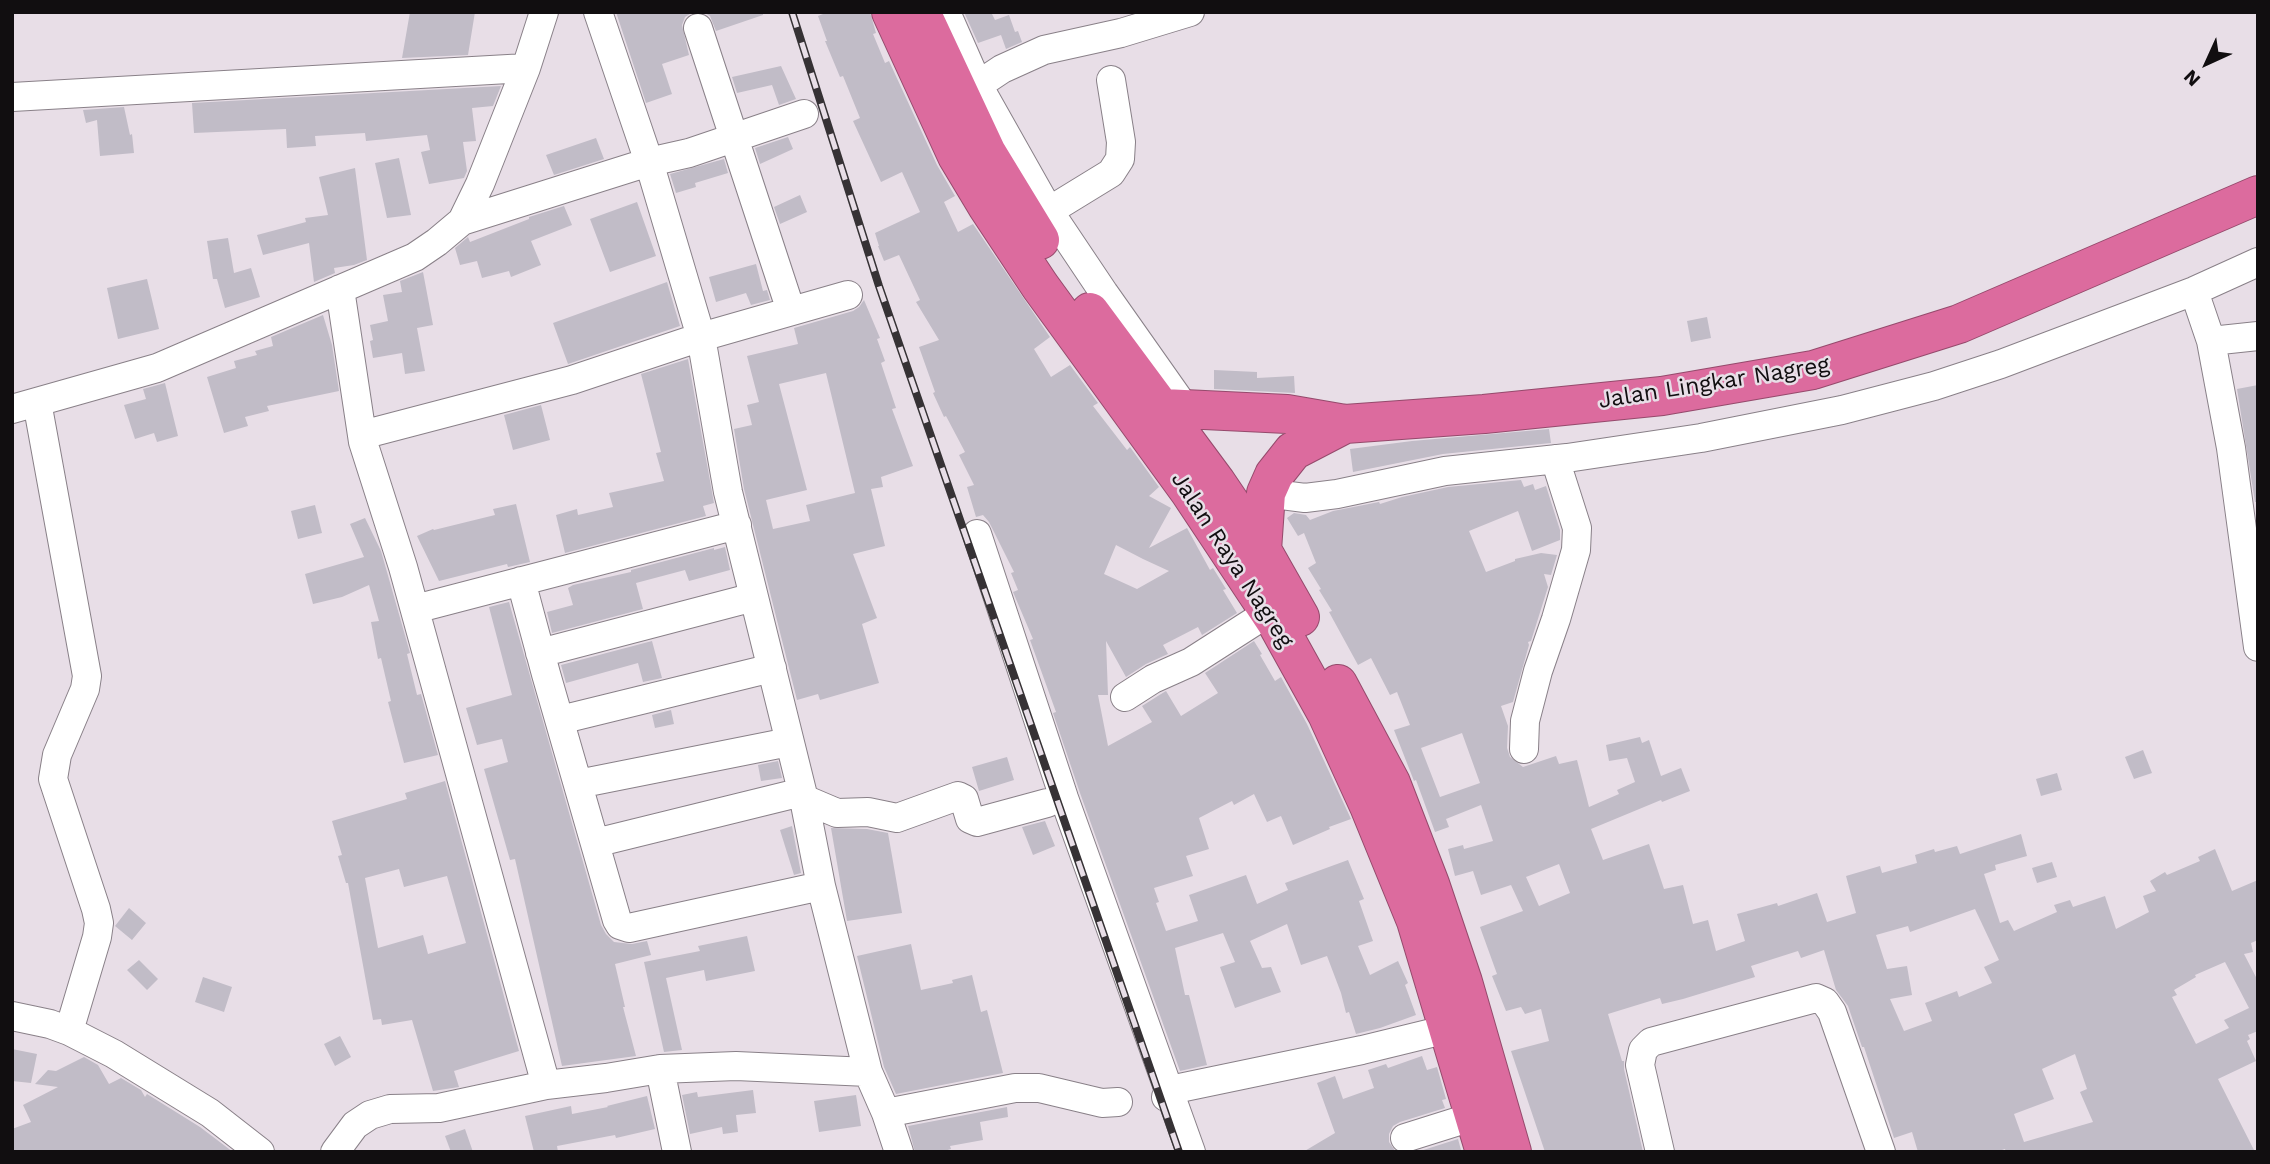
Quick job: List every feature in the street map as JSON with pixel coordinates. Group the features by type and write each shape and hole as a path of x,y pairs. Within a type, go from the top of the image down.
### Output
{"highway":[{"name":"Jalan Raya Nagreg","path":"891,12 957,156 987,206 1040,286 1189,491 1269,612 1327,714 1369,806 1416,921 1480,1134"},
{"name":"Jalan Raya Nagreg","path":"921,12 987,153 1028,223 1070,285 1174,408 1262,550 1369,739 1391,783 1430,884 1463,982 1512,1152"},
{"name":"Jalan Lingkar Nagreg","path":"1262,550 1266,493 1274,475 1293,451 1345,424 1484,414 1662,396 1813,370 1959,324 2258,195"},
{"path":"1174,408 1287,414 1345,424"}],"street":[{"path":"462,221 480,184 526,68 544,12"},
{"path":"598,12 649,162 701,337 729,492 803,795 821,886 868,1072 899,1152"},
{"path":"946,12 978,85 1049,211 1104,293 1174,408"},
{"path":"978,85 1002,69 1044,50 1121,33 1190,12"},
{"path":"698,28 790,311"},
{"path":"12,97 526,68"},
{"path":"1049,211 1111,173 1119,159 1121,142 1111,80"},
{"path":"69,1031 99,923 53,779 57,755 85,689 86,664 24,406 156,368 415,257 462,221 649,162 689,153 804,114"},
{"path":"1266,493 1306,498 1337,494 1446,471 1701,438 1842,410 1921,390 2001,364 2194,290 2258,262"},
{"path":"340,289 362,435 415,609 546,1084"},
{"path":"2194,290 2211,341 2231,448 2253,578 2258,647"},
{"path":"362,435 572,380 701,337 848,295"},
{"path":"2211,341 2258,336"},
{"path":"1524,749 1525,721 1538,671 1576,550 1577,528 1555,459"},
{"path":"415,609 737,526"},
{"path":"977,534 1057,800 1127,977 1191,1152"},
{"path":"521,580 617,920 629,928 821,886"},
{"path":"540,653 754,597"},
{"path":"1125,697 1153,678 1191,662 1269,612"},
{"path":"560,720 772,668"},
{"path":"578,784 789,741"},
{"path":"595,843 803,795 836,813 868,812 897,818 958,796 964,799 971,819 977,822 1057,800"},
{"path":"1660,1152 1640,1065 1643,1050 1651,1042 1816,998 1825,1002 1832,1012 1881,1152"},
{"path":"12,1016 69,1031 114,1054 210,1113 260,1152"},
{"path":"1168,1093 1448,1029"},
{"path":"335,1152 355,1125 370,1115 390,1109 439,1108 546,1084 660,1069 736,1066 868,1072"},
{"path":"660,1069 677,1152"},
{"path":"886,1113 1015,1088 1039,1088 1102,1103 1118,1102"},
{"path":"1405,1139 1480,1134"}],"building":[{"path":"410,12 475,12 468,55 402,58"},
{"path":"616,12 693,12 685,17 682,25 689,55 662,64 672,94 646,103"},
{"path":"703,12 763,12 763,15 716,31 710,16"},
{"path":"828,12 870,12 876,33 873,34 885,63 889,61 937,165 955,196 944,202 958,232 973,224 1050,337 1034,349 1051,377 1070,365 1098,403 1093,406 1127,450 1130,447 1159,487 1149,496 1171,508 1149,548 1187,528 1210,570 1213,568 1226,589 1223,590 1237,613 1202,635 1198,627 1163,645 1168,654 1126,677 1106,641 1108,695 1098,695 1108,746 1152,722 1142,706 1166,691 1181,716 1218,693 1205,673 1254,641 1275,681 1281,677 1307,724 1351,819 1293,845 1281,816 1267,822 1254,794 1234,805 1232,801 1199,818 1209,849 1186,856 1193,876 1154,888 1159,902 1156,903 1166,931 1198,921 1189,895 1246,875 1257,904 1288,890 1285,883 1348,860 1364,899 1359,901 1373,941 1358,946 1370,975 1398,961 1408,983 1405,985 1416,1015 1356,1034 1327,956 1301,965 1287,924 1250,941 1262,968 1271,967 1281,992 1235,1008 1220,967 1235,962 1223,933 1175,948 1185,995 1189,995 1207,1065 1180,1071 1053,713 1056,712 1030,640 1033,639 1013,592 1018,590 1011,573 1014,572 989,522 983,515 976,517 967,487 974,485 959,455 965,452 933,393 935,392 919,347 939,340 916,302 920,300 899,255 884,261 878,246 875,233 920,212 902,172 881,182 853,121 860,118 825,41 818,16","holes":["1116,545 1169,571 1137,589 1104,574"]},
{"path":"964,12 991,12 995,20 1009,15 1022,42 1006,49 1001,35 978,43"},
{"path":"781,66 796,99 779,105 772,85 737,93 732,77"},
{"path":"501,86 493,106 472,108 476,141 463,142 467,171 464,178 429,184 421,152 430,150 427,135 366,141 365,133 315,136 316,146 287,148 286,129 194,133 192,103"},
{"path":"124,107 134,153 100,156 97,120 86,123 83,110"},
{"path":"788,137 793,149 760,164 755,148"},
{"path":"596,138 604,159 554,175 546,155"},
{"path":"399,158 411,215 387,218 375,163"},
{"path":"724,159 728,173 695,183 696,187 676,193 670,174"},
{"path":"355,168 367,260 334,268 335,273 314,282 309,243 263,255 257,235 306,222 305,218 328,215 319,177"},
{"path":"800,195 807,212 780,224 774,207"},
{"path":"637,202 656,256 610,272 590,219"},
{"path":"564,206 572,225 531,241 541,265 511,277 509,271 482,278 477,261 460,265 455,248 468,237 470,242 529,217"},
{"path":"228,238 234,273 251,268 260,297 225,308 217,279 213,279 207,241"},
{"path":"756,264 763,291 767,290 770,300 751,305 746,293 716,302 709,277"},
{"path":"423,272 433,325 417,328 425,371 405,374 402,353 373,358 370,325 388,321 383,295 402,292 400,281"},
{"path":"147,279 159,329 118,339 107,288"},
{"path":"667,282 680,326 568,364 553,323"},
{"path":"864,300 880,338 877,339 885,361 881,363 896,408 892,409 913,466 881,477 883,487 871,489 885,546 853,554 877,618 862,624 879,683 820,700 818,694 797,700 744,489 734,429 752,425 747,405 759,402 747,356 798,344 794,328 859,307","holes":["826,373 855,493 806,505 810,521 773,529 766,500 807,490 779,384"]},
{"path":"323,315 332,345 339,391 267,406 269,411 245,417 248,426 224,433 207,377 236,368 234,361 257,355 255,351 273,346 271,337"},
{"path":"1707,317 1711,338 1691,342 1687,321"},
{"path":"688,359 714,503 703,506 706,516 565,553 556,515 577,509 578,515 613,507 609,493 664,481 656,453 661,452 641,374"},
{"path":"1214,370 1257,372 1257,378 1294,376 1295,393 1214,389"},
{"path":"165,383 178,436 157,442 154,433 135,439 124,405 146,399 143,389"},
{"path":"2258,385 2258,502 2255,502 2237,389"},
{"path":"541,405 550,440 513,450 504,415"},
{"path":"1549,429 1551,443 1443,454 1353,472 1350,449"},
{"path":"1521,480 1524,487 1533,484 1535,490 1546,486 1560,530 1560,540 1532,551 1518,511 1469,531 1486,572 1515,559 1541,553 1557,555 1551,575 1544,574 1548,587 1531,641 1528,642 1513,702 1501,706 1508,726 1507,748 1510,757 1523,767 1556,756 1559,764 1577,760 1589,807 1619,794 1617,790 1635,782 1627,758 1609,761 1606,745 1640,737 1642,743 1649,740 1661,776 1681,768 1690,791 1591,829 1603,860 1649,844 1664,889 1683,885 1693,924 1708,920 1716,951 1745,941 1737,914 1777,903 1778,906 1817,893 1827,922 1856,913 1846,876 1880,866 1882,873 1917,863 1915,855 1934,849 1935,852 1957,846 1960,854 2021,834 2027,856 1995,865 1996,870 1984,874 2000,923 2008,920 2014,931 2057,912 2054,905 2070,900 2073,907 2105,896 2116,929 2149,912 2143,896 2156,891 2150,881 2165,872 2167,875 2200,861 2198,857 2215,849 2232,891 2258,880 2258,940 2251,943 2253,952 2244,954 2258,981 2258,1031 2248,1035 2250,1039 2247,1041 2256,1061 2218,1079 2255,1152 2006,1152 2005,1149 1996,1152 1918,1152 1912,1132 1894,1138 1864,1047 1848,1006 1836,990 1824,950 1801,958 1798,951 1751,966 1755,977 1683,999 1662,1004 1660,998 1608,1014 1624,1061 1643,1152 1545,1152 1511,1051 1549,1041 1541,1009 1525,1014 1521,1007 1506,1011 1492,976 1497,974 1480,927 1523,911 1511,885 1481,895 1473,871 1455,876 1448,849 1463,845 1464,849 1493,841 1481,805 1446,819 1449,827 1435,832 1394,730 1410,725 1397,692 1390,695 1371,658 1358,665 1308,568 1316,563 1304,533 1298,536 1287,518 1294,513 1306,515 1310,520 1333,511 1379,502 1380,504 1448,487","holes":["1462,733 1480,783 1440,797 1421,748","1559,864 1570,893 1539,906 1526,877","1975,909 1999,960 1984,967 1992,983 1959,997 1957,991 1925,1003 1932,1021 1904,1031 1890,999 1912,995 1907,966 1887,969 1876,935 1908,926 1910,932","2225,962 2249,1008 2224,1020 2229,1028 2196,1044 2172,997 2177,995 2174,990 2196,977 2195,975","2075,1054 2087,1089 2080,1092 2093,1122 2024,1142 2014,1114 2054,1099 2042,1069"]},
{"path":"516,504 530,562 508,567 507,564 439,581 417,536 433,529 495,515 493,509"},
{"path":"315,505 322,533 298,539 291,511"},
{"path":"365,518 381,551 410,653 407,654 417,695 421,694 438,755 404,763 388,702 391,701 381,658 378,659 371,622 379,621 369,585 342,597 313,604 305,574 364,557 350,524"},
{"path":"725,547 730,570 689,581 685,570 636,583 643,609 552,633 547,612 573,605 568,588 573,585"},
{"path":"509,602 601,925 614,942 632,944 647,941 651,955 615,964 636,1056 562,1066 515,859 510,860 484,769 508,762 502,739 477,745 466,708 512,695 489,607"},
{"path":"652,641 662,678 643,682 638,663 566,683 561,665"},
{"path":"671,710 674,724 655,728 652,715"},
{"path":"2143,750 2152,773 2134,779 2125,757"},
{"path":"1007,757 1014,780 979,791 972,767"},
{"path":"778,761 782,778 761,781 758,765"},
{"path":"2057,773 2062,790 2041,796 2036,779"},
{"path":"445,781 519,1051 454,1071 459,1087 433,1091 412,1020 382,1025 381,1019 373,1020 348,883 338,856 342,855 332,821 407,799 405,793","holes":["399,869 404,887 447,876 466,943 428,954 423,935 378,948 365,878"]},
{"path":"1045,821 1055,846 1033,855 1022,827"},
{"path":"792,826 801,873 794,875 780,830"},
{"path":"831,828 867,829 888,833 902,913 847,921"},
{"path":"2052,862 2057,877 2037,883 2032,868"},
{"path":"129,908 146,923 132,940 115,926"},
{"path":"747,936 755,971 706,981 704,970 666,978 682,1050 664,1052 644,962 700,951 698,946"},
{"path":"911,944 921,990 953,983 952,980 972,975 981,1012 987,1010 1003,1073 896,1094 884,1067 857,956"},
{"path":"139,960 158,979 147,990 127,970"},
{"path":"203,977 232,987 224,1012 195,1002"},
{"path":"340,1036 351,1057 335,1066 324,1044"},
{"path":"12,1049 37,1054 31,1083 12,1081"},
{"path":"1422,1056 1427,1070 1437,1067 1446,1099 1442,1100 1445,1108 1393,1126 1389,1142 1396,1152 1303,1152 1335,1133 1317,1083 1335,1076 1343,1099 1374,1088 1368,1070 1386,1064 1388,1068"},
{"path":"84,1057 98,1065 109,1084 121,1078 141,1090 145,1097 147,1094 200,1127 233,1152 12,1152 12,1129 31,1122 23,1105 58,1087 35,1084 48,1070 56,1071"},
{"path":"753,1090 756,1113 736,1115 738,1132 723,1134 722,1127 690,1134 682,1095 697,1092 698,1097"},
{"path":"856,1095 861,1126 819,1132 814,1101"},
{"path":"647,1096 655,1129 616,1138 615,1135 557,1146 558,1152 534,1152 525,1116 571,1106 572,1114"},
{"path":"1007,1107 1008,1117 980,1122 983,1140 950,1146 951,1149 941,1152 915,1152 908,1126"},
{"path":"465,1129 473,1152 451,1152 445,1136"},
{"path":"1458,1139 1461,1150 1455,1152 1417,1152"}],"railway":[{"path":"792,12 879,286 1179,1152"}]}
